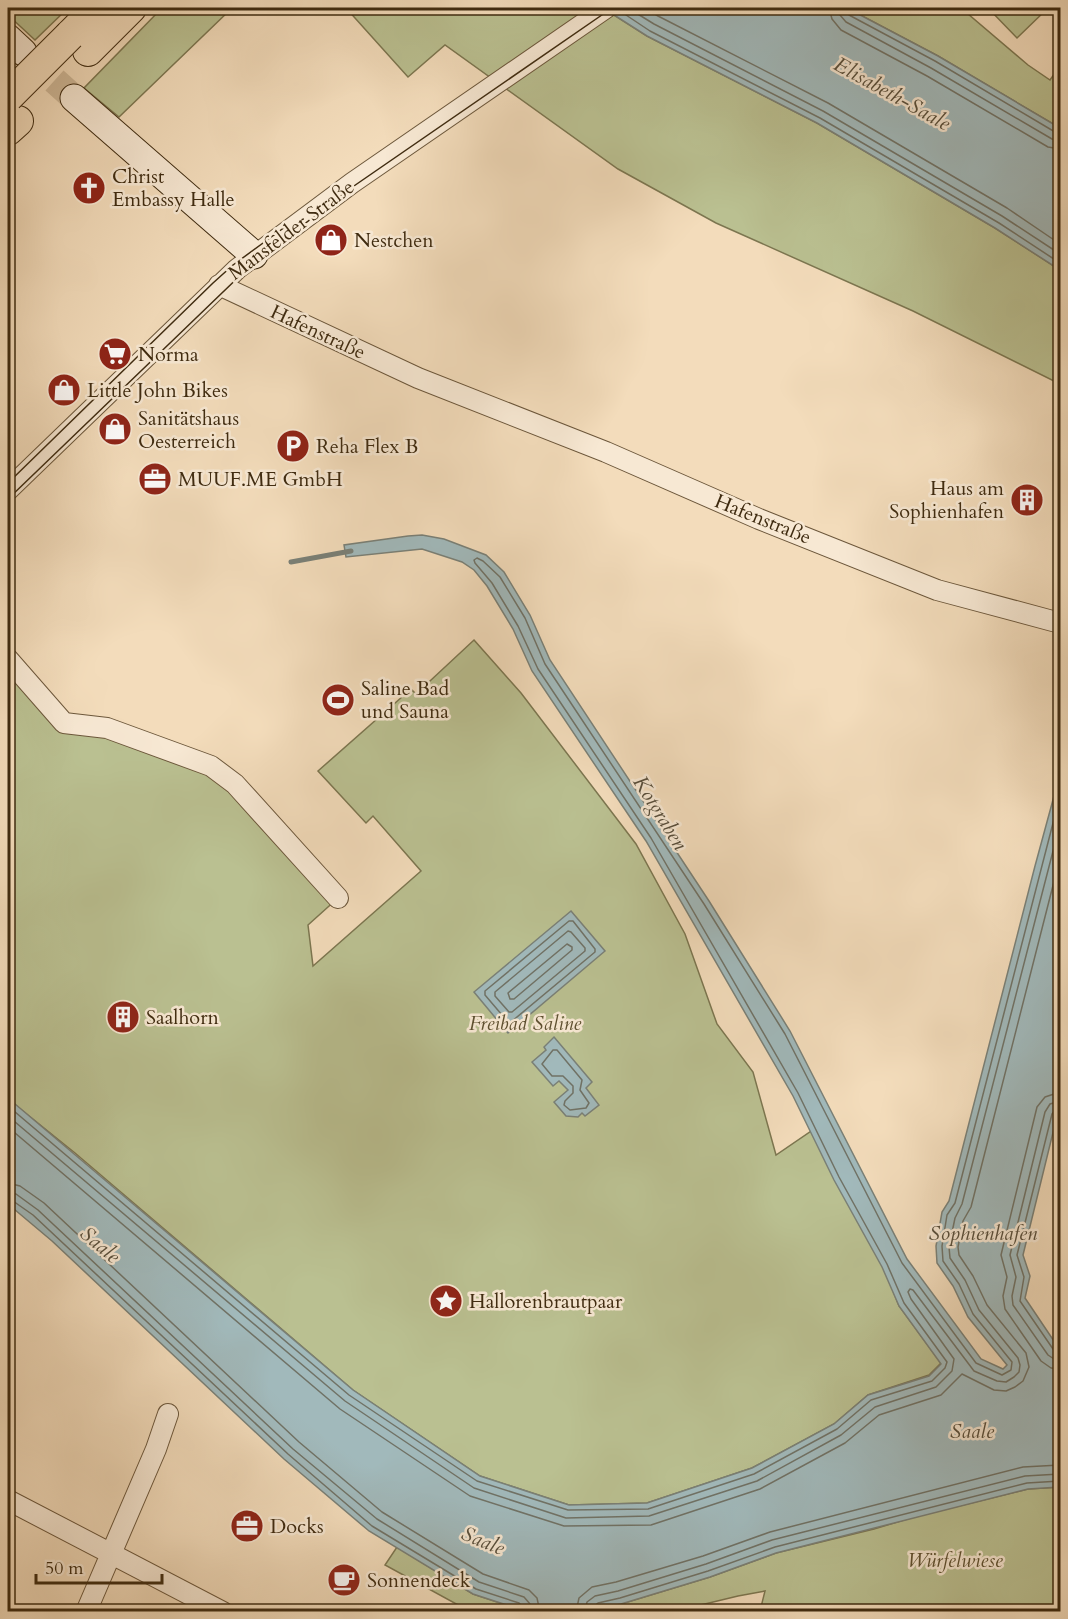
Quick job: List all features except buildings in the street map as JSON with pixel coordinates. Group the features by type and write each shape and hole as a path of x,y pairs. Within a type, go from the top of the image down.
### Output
{"main road":[{"path":"79,43 97,8"},
{"path":"11,116 79,43 130,8"}],"street":[{"name":"Mansfelder Straße","path":"8,490 219,285 254,255 352,183 606,8"},
{"path":"74,98 254,255"},
{"name":"Hafenstraße","path":"219,285 418,378 606,452 759,519 937,590 1060,623"},
{"path":"8,659 64,723 106,728 211,766 236,784 338,898"},
{"path":"86,1611 156,1449 168,1414"},
{"path":"8,1500 223,1611"}],"green space":[{"path":"8,8 68,8 35,40 8,15"},
{"path":"162,8 232,8 119,117 84,88"},
{"path":"346,8 603,8 647,36 817,123 995,228 1060,270 1060,384 913,311 716,223 618,169 445,45 408,77"},
{"path":"847,8 961,8 1028,65 1050,80 1060,66 1060,128 938,56"},
{"path":"988,8 1048,8 1017,38"},
{"name":"Freibad Saline","path":"474,640 521,693 636,844 685,934 717,1024 753,1072 776,1155 826,1121 899,1306 941,1363 929,1375 868,1395 834,1424 752,1468 647,1503 569,1505 480,1476 353,1390 75,1153 8,1099 8,672 63,732 107,728 211,766 338,898 308,925 313,966 421,871 373,816 366,823 318,771 411,689 416,694"},
{"name":"Würfelwiese","path":"1060,1487 1060,1611 760,1611 765,1591 676,1611 585,1612 621,1604 710,1577 776,1553 1028,1489"},
{"path":"397,1547 473,1594 525,1611 469,1611 385,1565"}],"water":[{"name":"Elisabeth-Saale","path":"603,8 847,8 938,56 1060,128 1060,270 995,228 817,123 647,36"},
{"name":"Saale","path":"422,535 444,539 486,555 504,572 530,615 550,660 709,901 790,1031 907,1259 981,1359 1003,1369 1007,1365 968,1317 953,1286 937,1263 936,1246 942,1212 949,1201 1060,774 1060,1104 1023,1255 1030,1276 1025,1298 1060,1350 1060,1487 1028,1489 776,1553 710,1577 621,1604 585,1611 525,1611 473,1594 369,1531 284,1459 52,1241 8,1204 8,1098 353,1390 480,1476 569,1505 647,1503 752,1468 834,1424 868,1395 929,1376 941,1364 899,1306 882,1267 834,1180 793,1096 646,841 532,671 513,629 487,586 474,570 462,562 422,549 346,557 344,545"},
{"path":"571,911 605,951 508,1033 474,992"},
{"path":"554,1037 592,1082 586,1088 599,1105 585,1116 582,1113 578,1117 566,1116 554,1102 568,1090 559,1081 553,1086 532,1062 546,1050 544,1047"}],"waterway":[{"name":"Kotgraben","path":"291,562 351,551"}],"tunnel":[{"path":"24,53 74,98"}],"tram line":[{"path":"8,499 250,266 351,188 612,8"},
{"path":"8,483 213,283 233,265 285,227"}],"place":[{"name":"Christ Embassy Halle","path":"89,188"},
{"name":"Nestchen","path":"331,240"},
{"name":"Norma","path":"115,354"},
{"name":"Little John Bikes","path":"64,390"},
{"name":"Sanitätshaus Oesterreich","path":"115,429"},
{"name":"Reha Flex B","path":"293,446"},
{"name":"MUUF.ME GmbH","path":"155,479"},
{"name":"Haus am Sophienhafen","path":"1027,500"},
{"name":"Saline Bad und Sauna","path":"338,700"},
{"name":"Saalhorn","path":"123,1017"},
{"name":"Hallorenbrautpaar","path":"446,1301"},
{"name":"Docks","path":"247,1526"},
{"name":"Sonnendeck","path":"344,1580"}],"water label":[{"name":"Sophienhafen","path":"983,1233"}]}
